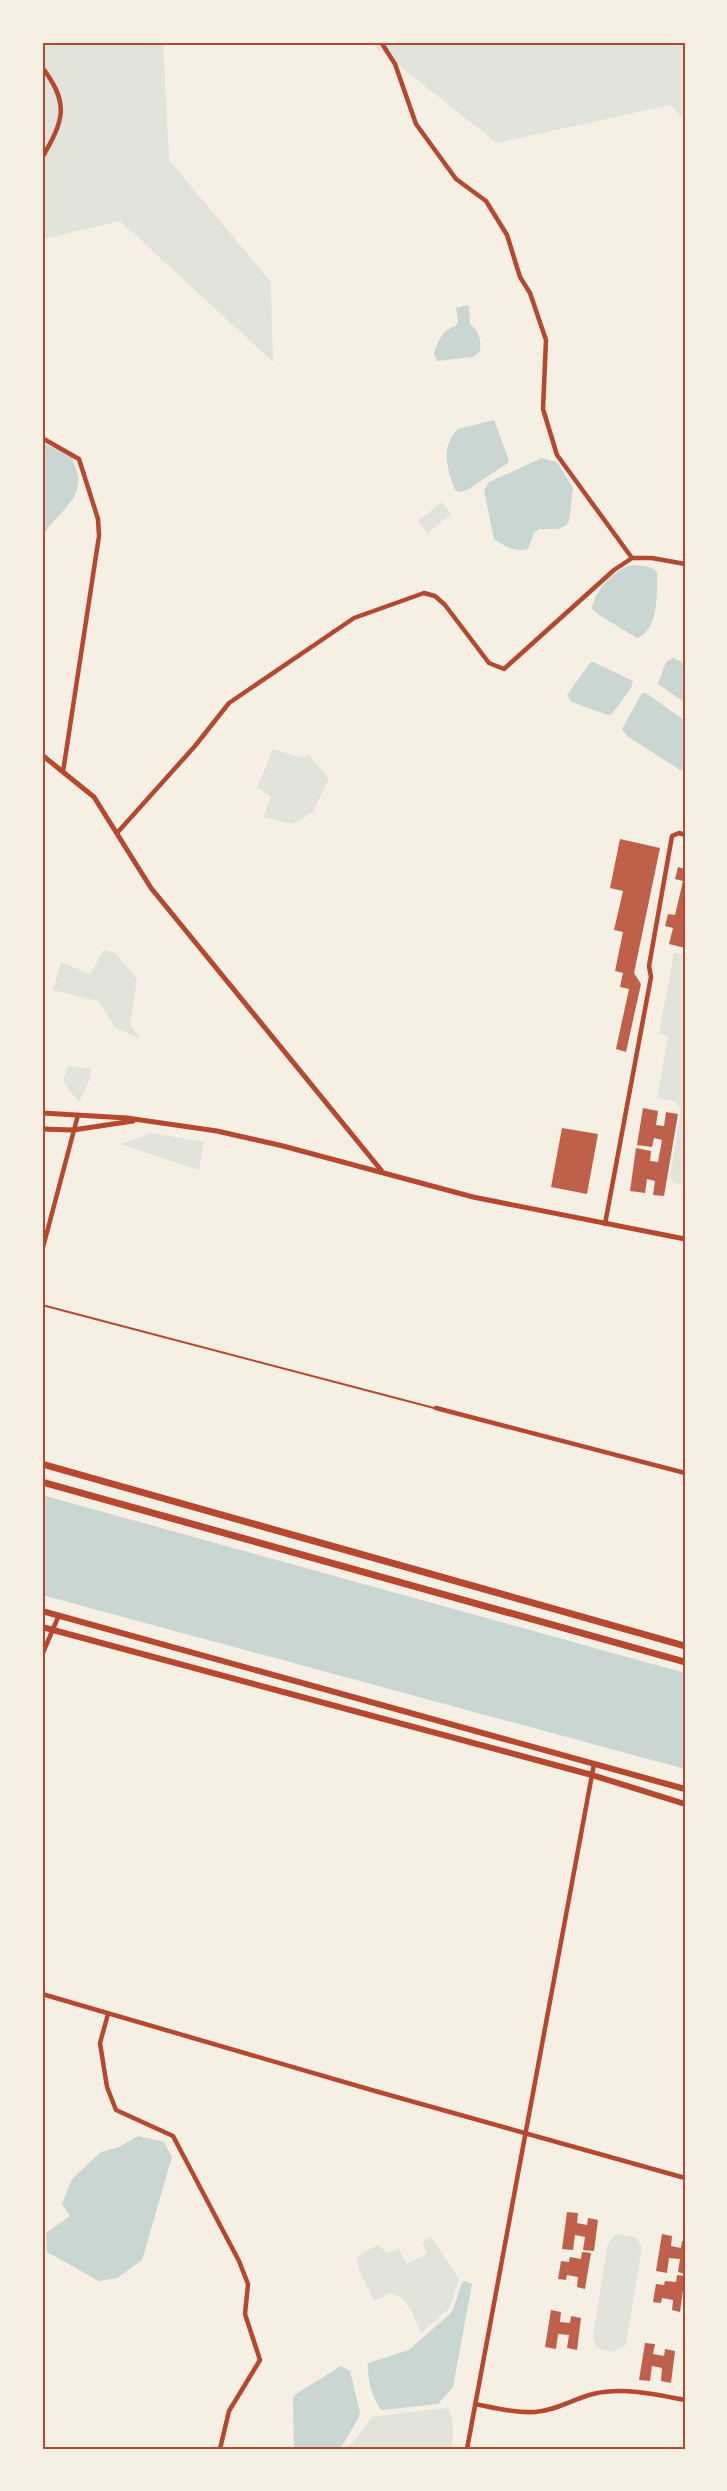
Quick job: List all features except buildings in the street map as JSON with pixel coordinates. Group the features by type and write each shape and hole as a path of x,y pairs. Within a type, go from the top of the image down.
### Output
{"main road":[{"path":"42,1464 685,1646"},
{"path":"42,1482 685,1662"},
{"path":"42,1611 685,1789"},
{"path":"42,1627 592,1775 685,1804"}],"street":[{"path":"381,42 395,64 416,124 456,179 486,201 507,235 520,277 530,293 546,340 543,409 557,454 632,558"},
{"path":"42,67 54,83 61,100 62,118 42,158"},
{"path":"42,438 79,459 98,519 99,536 63,772"},
{"path":"117,833 195,746 229,703 354,618 424,593 435,596 445,605 489,663 504,669 614,570 632,558 652,558 685,564"},
{"path":"42,755 94,797 152,888 382,1171"},
{"path":"605,1224 651,977 649,966 672,836 685,835"},
{"path":"42,1113 142,1120 217,1131 382,1171 474,1197 685,1239"},
{"path":"42,1251 78,1115"},
{"path":"42,1129 73,1130 142,1120"},
{"path":"436,1408 685,1473"},
{"path":"42,1655 59,1616"},
{"path":"467,2449 594,1764"},
{"path":"42,1994 685,2178"},
{"path":"108,2014 100,2043 107,2087 116,2110 173,2136 239,2261 248,2284 245,2314 260,2360 229,2411 220,2449"},
{"path":"475,2404 522,2412 537,2412 595,2394 632,2391 685,2400"}],"lane":[{"path":"42,1305 436,1408"}],"shaded area":[{"path":"42,42 163,42 169,160 271,282 273,362 120,221 42,239"},
{"path":"369,42 685,42 685,121 670,105 497,143"},
{"path":"467,305 470,324 480,339 480,351 473,357 437,361 434,353 439,340 447,330 456,326 458,321 456,308"},
{"path":"494,420 508,463 467,490 459,492 455,490 447,458 452,436 458,429"},
{"path":"42,443 71,454 78,477 78,486 70,502 42,538"},
{"path":"542,458 557,462 573,488 569,521 558,529 539,529 534,533 528,549 510,548 494,539 484,490 489,482"},
{"path":"442,502 451,514 428,533 418,521"},
{"path":"629,566 654,569 657,573 656,600 653,619 649,627 637,638 592,609 600,589 617,572"},
{"path":"673,658 682,662 684,667 685,703 658,684 666,662"},
{"path":"593,662 633,681 631,688 612,714 608,715 572,702 567,695"},
{"path":"642,693 646,693 685,721 685,771 627,736 622,729"},
{"path":"273,749 302,758 309,755 329,779 313,812 292,824 263,817 271,797 257,788"},
{"path":"104,950 115,953 137,979 130,1023 140,1039 115,1027 98,1001 53,990 61,962 90,974"},
{"path":"674,953 685,955 685,1185 674,1183 670,1177 681,1110 675,1102 657,1098 668,1036 659,1033"},
{"path":"68,1066 91,1069 90,1078 79,1102 63,1082"},
{"path":"151,1133 204,1142 199,1170 121,1144"},
{"path":"42,1495 685,1673 685,1769 42,1595"},
{"path":"138,2136 164,2142 172,2157 142,2260 117,2278 99,2281 47,2252 46,2233 70,2216 62,2204 72,2179 101,2152 119,2147"},
{"path":"615,2234 636,2237 642,2247 626,2345 613,2352 597,2348 593,2338 607,2246"},
{"path":"431,2237 459,2279 450,2308 421,2333 410,2308 402,2299 390,2293 375,2301 360,2273 357,2257 377,2245 388,2253 399,2249 407,2264 427,2253 422,2242"},
{"path":"465,2281 472,2284 453,2387 438,2404 382,2410 371,2388 368,2363 409,2350 452,2312 462,2283"},
{"path":"341,2366 350,2371 360,2412 359,2417 340,2449 294,2449 293,2399 296,2394"},
{"path":"444,2408 449,2410 452,2420 451,2449 348,2449 372,2417"}]}
